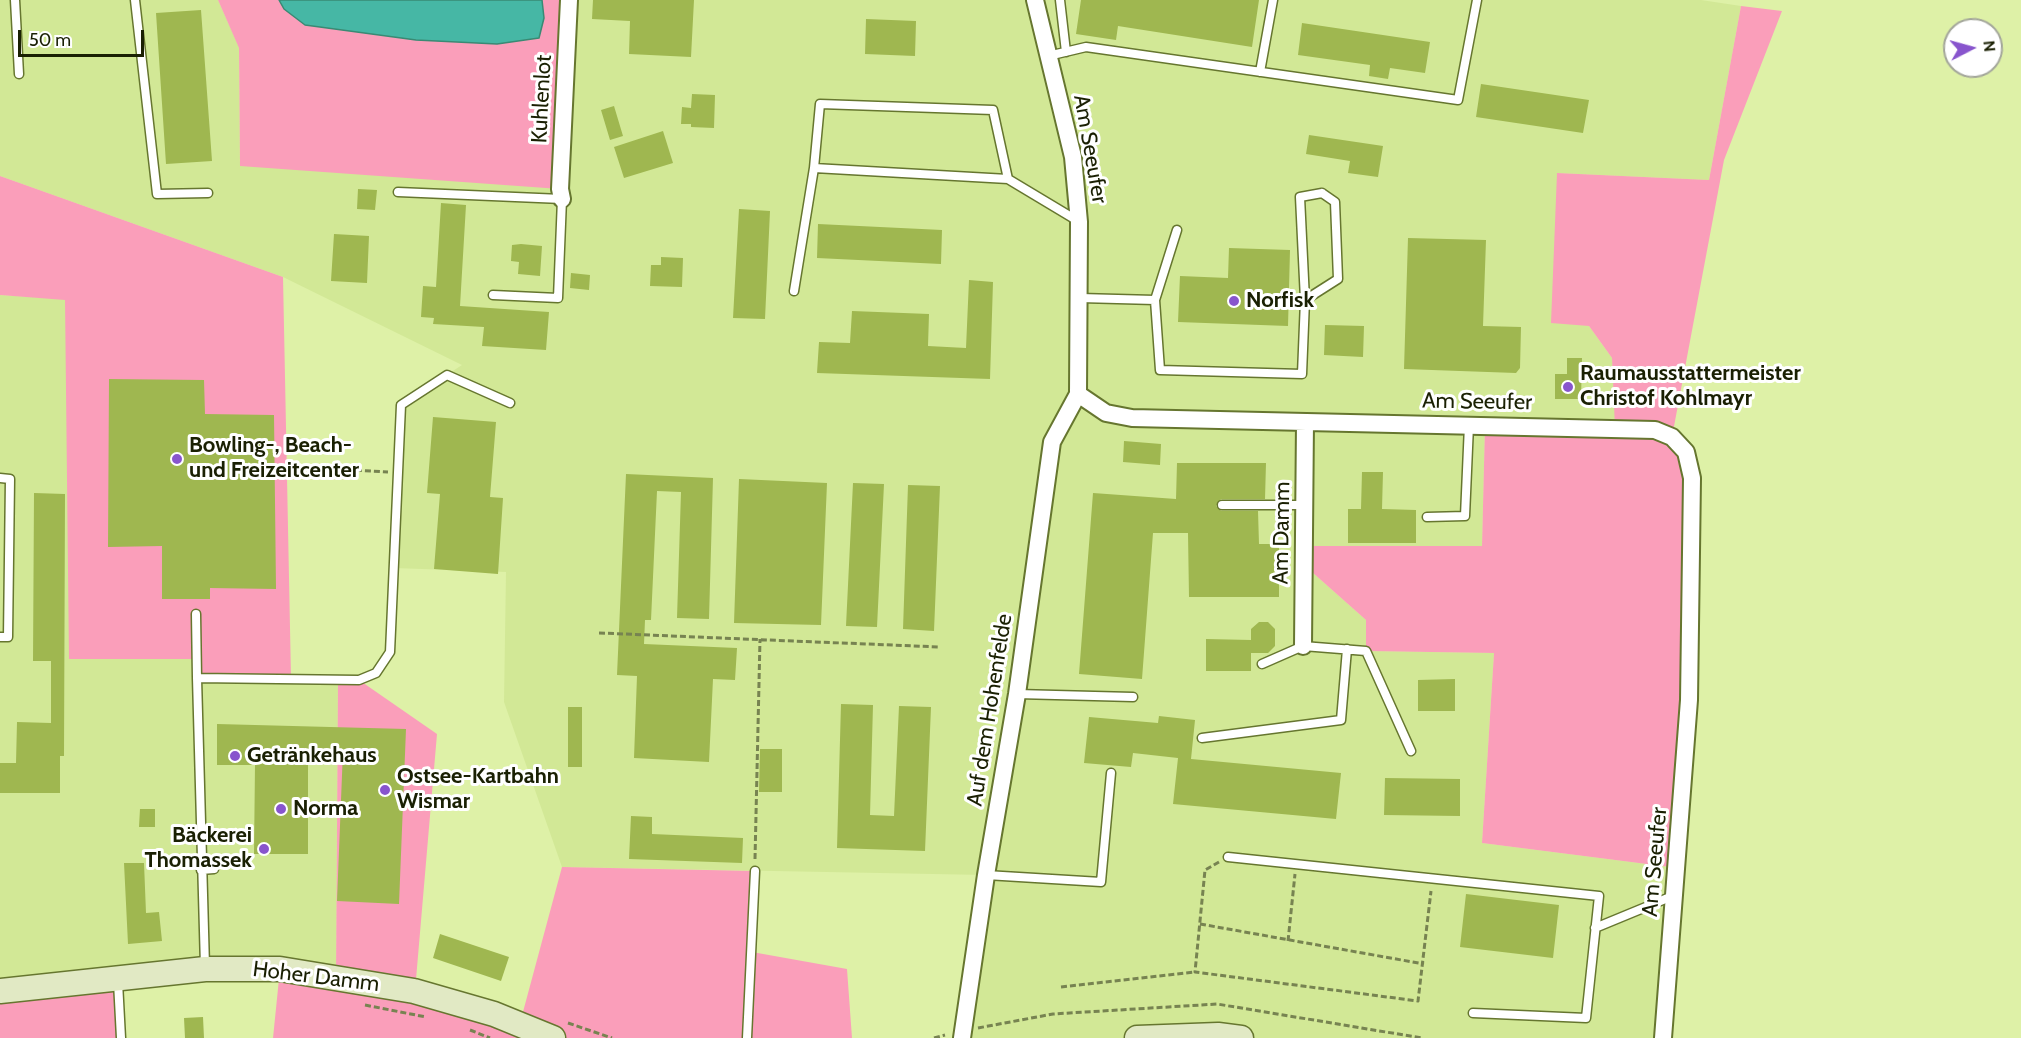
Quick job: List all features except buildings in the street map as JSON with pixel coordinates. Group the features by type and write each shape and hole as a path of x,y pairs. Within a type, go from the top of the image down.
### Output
{"main road":[{"name":"Hoher Damm","path":"0,991 205,969 280,969 414,991 558,1030"},
{"path":"1137,1038 1218,1035 1241,1038"}],"street":[{"name":"Kuhlenlot","path":"562,200 560,189 569,0"},
{"name":"Am Seeufer","path":"1035,0 1072,157 1079,222 1078,394 1106,413 1132,418 1655,430 1672,437 1686,452 1692,478 1689,700 1665,1036"},
{"name":"Auf dem Hohenfelde","path":"962,1038 986,875 1017,694 1052,442 1078,394"},
{"name":"Am Damm","path":"1303,645 1305,422"}],"lane":[{"path":"15,0 19,74"},
{"path":"135,0 157,194 208,193"},
{"path":"1060,0 1066,52"},
{"path":"1260,72 1273,0"},
{"path":"1048,56 1086,47 1458,100 1477,0"},
{"path":"794,291 814,168 819,104 993,110 1008,179"},
{"path":"814,168 1008,179 1079,222"},
{"path":"398,192 562,200 558,298 493,295"},
{"path":"1177,230 1155,300 1160,370 1302,374 1305,300 1300,197 1322,193 1335,202 1338,279 1305,300"},
{"path":"1080,298 1155,300"},
{"path":"197,678 359,680 376,673 390,652 401,405 447,375 510,403"},
{"path":"1427,517 1465,516 1469,424"},
{"path":"0,478 10,479 5,544 8,637 0,637"},
{"path":"1222,505 1305,505"},
{"path":"196,614 205,969"},
{"path":"1262,664 1303,645 1366,651 1411,752"},
{"path":"1202,738 1341,720 1347,649"},
{"path":"1017,694 1133,697"},
{"path":"986,875 1101,882 1111,773"},
{"path":"1228,857 1599,896 1586,1018 1473,1013"},
{"path":"201,870 214,869"},
{"path":"747,1038 755,871"},
{"path":"1595,928 1676,894"},
{"path":"118,977 121,1038"}],"path":[{"path":"320,468 398,473"},
{"path":"599,633 939,647"},
{"path":"755,871 760,639"},
{"path":"1195,972 1205,870 1228,857"},
{"path":"1288,941 1297,863"},
{"path":"1061,987 1195,972 1418,1001 1424,964 1432,877"},
{"path":"1200,924 1424,964"},
{"path":"558,1030 612,1038"}],"shaded area":[{"path":"0,0 218,0 239,47 240,166 569,0 1701,0 1741,6 1709,180 1557,173 1589,326 1612,358 1616,428 1485,425 1482,546 1305,546 1304,565 1366,620 1366,651 1494,653 1482,843 1678,868 1663,1038 962,1038 986,875 562,867 504,702 506,572 394,568 401,405 462,365 283,277 0,176"},
{"path":"218,0 569,0 560,189 240,166 239,48"},
{"path":"1741,6 1782,11 1724,160 1672,437 1686,452 1678,868 1482,843 1494,653 1366,651 1366,620 1304,565 1305,546 1482,546 1485,425 1615,428 1612,358 1589,326 1551,323 1557,173 1709,180"},
{"name":"Bowling-, Beach- und Freizeitcenter","path":"0,176 283,277 291,678 197,678 197,659 69,659 65,300 0,295"},
{"path":"0,295 65,299 197,659 197,677 338,679 336,977 280,969 0,991"},
{"path":"338,679 359,680 437,734 415,991 520,1023 562,867 755,871 752,952 847,969 852,1038 273,1038 280,969 336,976"},
{"path":"118,977 121,1038 0,1038 0,991"}],"water":[{"path":"279,0 542,0 544,18 539,38 497,44 416,40 305,25 284,9"}],"place":[{"name":"Norfisk","path":"1234,301"},
{"name":"Raumausstattermeister Christof Kohlmayr","path":"1568,387"},
{"name":"Bowling-, Beach- und Freizeitcenter","path":"177,459"},
{"name":"Getränkehaus","path":"235,756"},
{"name":"Ostsee-Kartbahn Wismar","path":"385,790"},
{"name":"Norma","path":"281,809"},
{"name":"Bäckerei Thomassek","path":"264,849"}]}
